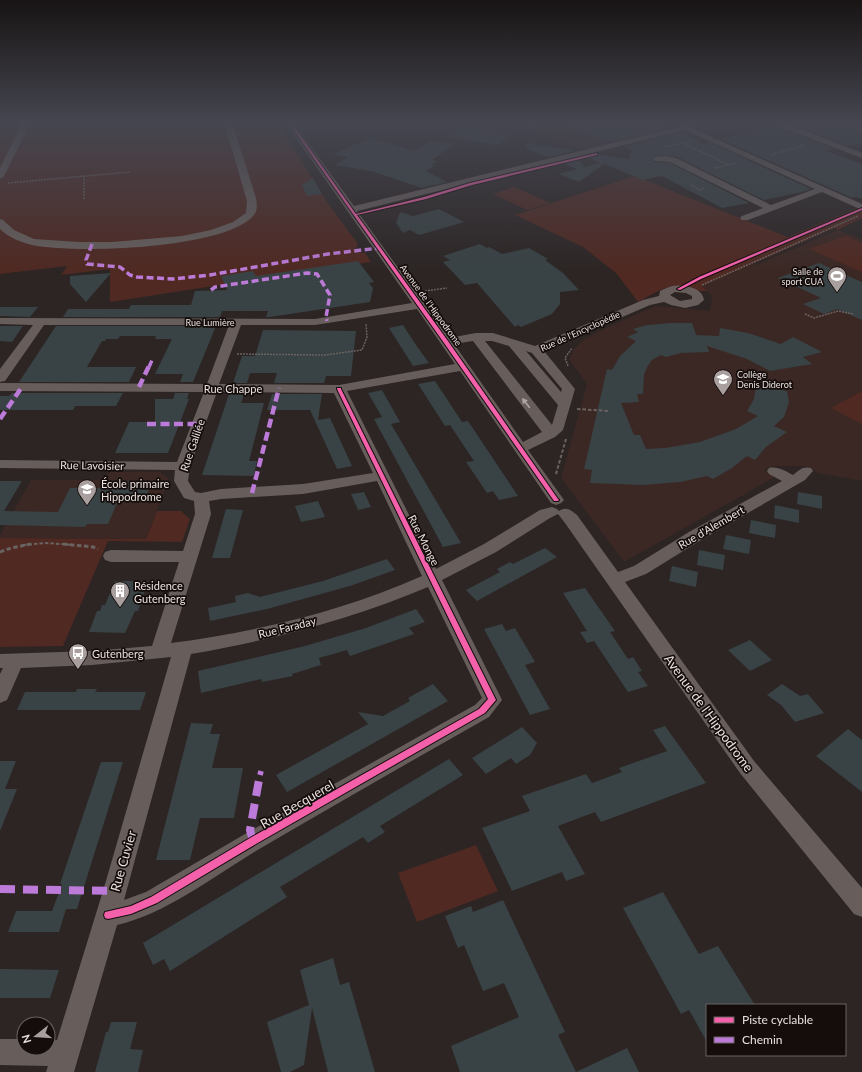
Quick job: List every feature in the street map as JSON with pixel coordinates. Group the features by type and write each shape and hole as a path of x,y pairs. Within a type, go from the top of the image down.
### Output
{"street":[{"path":"0,222 8,231 33,242 64,244 129,243 187,239 232,227 250,214 252,206 251,196 244,172"},
{"name":"Avenue de l'Hippodrome","path":"324,172 464,366 541,478 558,508 571,519 747,767 862,906"},
{"path":"351,210 506,172"},
{"path":"696,172 770,208"},
{"path":"784,172 862,207"},
{"path":"745,218 823,189"},
{"name":"Rue de l'Encyclopédie","path":"446,342 476,337 493,337 536,350 647,302 665,298 664,293 669,290 690,290"},
{"name":"Rue Lumière","path":"0,321 315,322 420,305"},
{"path":"0,378 41,321"},
{"name":"Rue Galilée","path":"201,498 189,495 183,486 181,478 236,322"},
{"path":"476,337 550,434"},
{"path":"512,342 564,405"},
{"path":"521,448 550,434 558,428 569,389 536,350"},
{"name":"Rue Chappe","path":"0,387 339,389 464,366"},
{"name":"Rue Monge","path":"339,389 492,700"},
{"name":"Rue Lavoisier","path":"0,464 184,466"},
{"path":"774,471 794,481"},
{"name":"Rue d'Alembert","path":"614,580 640,570 694,536 794,481 806,471"},
{"path":"160,651 188,557 203,514 201,498 221,494 303,489 381,476"},
{"name":"Rue Faraday","path":"8,661 80,659 184,648 282,629 337,614 432,578 476,556 545,514 558,508"},
{"path":"111,556 188,557"},
{"name":"Rue Cuvier","path":"63,1062 108,914 184,648"},
{"path":"0,695 8,661"},
{"name":"Rue Becquerel","path":"108,914 131,910 154,900 260,837 482,711 492,700"},
{"path":"0,1052 63,1062"}],"path":[{"path":"8,183 130,172"},
{"path":"84,176 84,200"},
{"path":"690,290 862,214"},
{"path":"434,290 447,288"},
{"path":"805,314 814,318 838,311 853,314"},
{"path":"225,354 325,355 362,350 365,346 367,327 364,319 358,316"},
{"path":"570,368 565,358 576,344"},
{"path":"580,409 609,411"},
{"path":"541,478 555,476 566,439"},
{"path":"0,552 23,545 58,543 93,547 111,556"}],"shaded area":[{"path":"0,172 309,172 327,202 358,244 355,250 357,252 365,253 371,262 110,302 110,269 61,275 67,266 0,274"},
{"path":"635,176 788,237 862,206 862,218 838,230 835,228 702,286 707,291 670,287 658,291 638,302 617,274 583,247 515,215"},
{"path":"514,187 550,203 527,210 493,194"},
{"name":"Collège Denis Diderot","path":"838,230 862,239 862,481 818,473 805,466 773,466 764,470 775,477 624,562 561,478 587,384 569,359 574,349 583,340 599,331 655,306 710,311 712,296 701,286 753,264 756,265"},
{"path":"846,236 862,243 862,272 809,249"},
{"path":"862,391 862,424 831,408"},
{"name":"École primaire Hippodrome","path":"110,472 160,472 169,479 146,539 0,538 0,535 31,480 97,480"},
{"path":"157,511 181,511 190,519 182,542 108,541 63,646 0,647 0,538 146,539"},
{"path":"476,845 498,891 417,922 398,873"}],"building":[{"path":"374,172 428,172 447,182 422,188"},
{"path":"566,172 593,172 579,182 559,174"},
{"path":"624,172 688,172 749,203 722,208 662,176 643,180"},
{"path":"707,172 774,172 811,189 764,200"},
{"path":"794,172 862,172 862,199 855,197 852,198"},
{"path":"313,178 322,194 307,196 302,185"},
{"path":"439,209 464,222 419,235 410,230 403,233 396,223 400,212 413,216"},
{"path":"480,244 502,254 529,248 548,259 545,260 563,273 579,290 560,292 560,304 552,314 521,327 518,325 515,327 477,283 465,285 443,262 450,260 443,256"},
{"path":"358,261 374,282 369,283 373,288 370,302 270,317 266,317 268,311 222,311 220,317 63,317 68,309 129,309 131,305 191,305 195,291 227,290 221,276 253,271 256,276"},
{"name":"Salle de sport CUA","path":"819,263 862,282 862,320 837,309 824,314 803,304 821,298 778,278"},
{"path":"111,273 86,302 70,284 70,276"},
{"path":"0,307 38,307 30,317 0,316"},
{"path":"692,323 696,335 719,336 720,328 748,333 781,344 793,337 822,352 803,357 812,364 770,371 747,359 707,346 709,352 681,353 666,357 661,355 652,360 644,375 643,394 637,394 639,402 621,403 634,435 640,435 646,449 665,448 700,442 736,429 758,416 747,411 754,399 756,386 787,391 789,402 784,417 774,426 787,432 766,447 755,460 747,456 732,468 713,479 707,476 680,482 643,485 590,483 592,470 584,469 607,369 612,370 620,356 636,341 627,337 638,332 633,329 647,325"},
{"path":"403,325 429,363 413,366 389,328"},
{"path":"0,326 23,326 12,342 0,341"},
{"path":"56,326 216,326 193,382 180,382 183,374 155,374 172,339 155,339 156,336 120,336 118,339 106,339 105,341 102,341 87,367 136,367 129,382 19,382"},
{"path":"263,330 356,331 351,376 326,376 324,383 274,383 277,373 250,373 247,383 233,383 242,356 255,356"},
{"path":"435,381 462,422 468,421 518,496 499,500 493,491 487,493 466,462 474,461 450,425 445,426 418,384"},
{"path":"382,390 400,422 391,424 461,543 443,547 374,419 382,417 368,393"},
{"path":"12,393 123,393 116,406 75,406 73,410 0,410 0,396 9,396"},
{"path":"175,393 189,393 187,399 189,399 168,453 115,453 129,422 155,422 155,399 173,399"},
{"path":"229,394 244,394 241,403 264,403 249,461 257,461 253,476 202,475"},
{"path":"272,394 322,394 318,420 330,418 352,466 337,469 310,410 267,410"},
{"path":"0,481 22,481 4,511 58,512 70,488 113,488 116,481 153,481 147,494 121,494 108,524 87,524 85,527 0,525"},
{"path":"364,492 371,507 358,510 351,494"},
{"path":"798,492 822,496 822,509 797,504"},
{"path":"318,501 325,517 301,522 295,506"},
{"path":"775,505 799,510 799,523 774,518"},
{"path":"226,509 243,510 230,558 212,558"},
{"path":"751,520 776,525 775,538 749,533"},
{"path":"726,535 751,540 749,554 723,549"},
{"path":"545,548 557,557 477,601 466,590 500,572 497,569 510,562 513,564"},
{"path":"699,550 725,555 723,570 697,565"},
{"path":"387,559 395,570 350,586 267,609 210,621 208,608 236,602 235,596 248,593 260,597 323,581"},
{"path":"672,566 698,572 696,587 669,581"},
{"name":"Résidence Gutenberg","path":"115,581 148,581 138,611 135,611 125,633 89,632 97,611 100,611 102,605 105,605"},
{"path":"585,588 615,631 610,632 628,659 633,657 642,671 638,672 648,686 628,692 594,641 587,643 580,632 587,631 563,593"},
{"path":"416,609 425,622 409,628 414,634 350,656 347,650 319,658 321,665 292,674 293,676 262,682 261,679 201,693 198,671 305,646 366,628"},
{"path":"502,624 506,631 515,628 535,662 525,665 550,709 530,715 484,629"},
{"path":"750,640 772,660 750,671 728,650"},
{"path":"433,684 448,701 287,792 276,775 368,724 358,712 383,716 410,701 408,698"},
{"path":"782,684 800,696 808,694 824,713 795,722 781,705 767,695"},
{"path":"77,689 97,689 95,692 146,692 140,710 17,710 25,692 76,692"},
{"path":"191,723 213,724 210,734 220,734 212,768 243,768 234,818 200,818 190,860 156,860"},
{"path":"665,726 706,783 601,822 595,812 558,826 585,874 566,881 562,872 512,891 482,828 530,811 522,796 586,774 592,783 622,772 619,768 667,751 653,730"},
{"path":"522,727 537,743 530,755 516,764 511,758 486,774 472,758"},
{"path":"848,729 862,740 862,792 816,756"},
{"path":"449,759 463,775 380,826 385,832 368,843 363,837 280,887 287,897 170,971 164,959 153,965 143,943"},
{"path":"0,761 16,761 5,789 17,789 0,831"},
{"path":"101,762 123,762 77,909 66,909 59,932 8,932 16,911 52,911"},
{"path":"663,892 699,954 718,946 754,1004 706,1004 706,1040 689,1010 681,1014 623,908"},
{"path":"503,900 565,1032 558,1035 576,1072 460,1072 451,1046 519,1017 504,983 483,991 464,945 458,948 445,916 471,906 473,912"},
{"path":"333,958 340,985 349,982 375,1072 328,1072 312,1008 304,1065 290,1072 281,1072 267,1022 309,1005 300,970"},
{"path":"0,969 59,970 50,998 0,998"},
{"path":"111,1022 137,1022 130,1049 143,1050 138,1072 95,1072 106,1032 108,1032"},
{"path":"627,1048 639,1072 576,1072"}],"marked path":[{"path":"92,244 86,260 87,264 120,267 130,275 137,277 173,279 210,275 328,254 379,248"},
{"path":"211,290 215,287 307,273 317,274 330,295 326,317 327,321"},
{"path":"139,387 153,358"},
{"path":"0,419 22,387"},
{"path":"252,493 279,388"},
{"path":"147,424 199,424"},
{"path":"253,841 250,830 261,771"},
{"path":"0,889 115,891"}],"cycle path":[{"path":"325,172 556,500"},
{"path":"355,215 521,172"},
{"path":"679,289 700,278 862,209"},
{"path":"108,915 131,910 154,900 253,841 482,711 492,700 339,389"}],"place":[{"name":"Salle de sport CUA","path":"837,293"},
{"name":"Collège Denis Diderot","path":"723,396"},
{"name":"École primaire Hippodrome","path":"87,506"},
{"name":"Résidence Gutenberg","path":"120,608"},
{"name":"Gutenberg","path":"78,670"}]}
